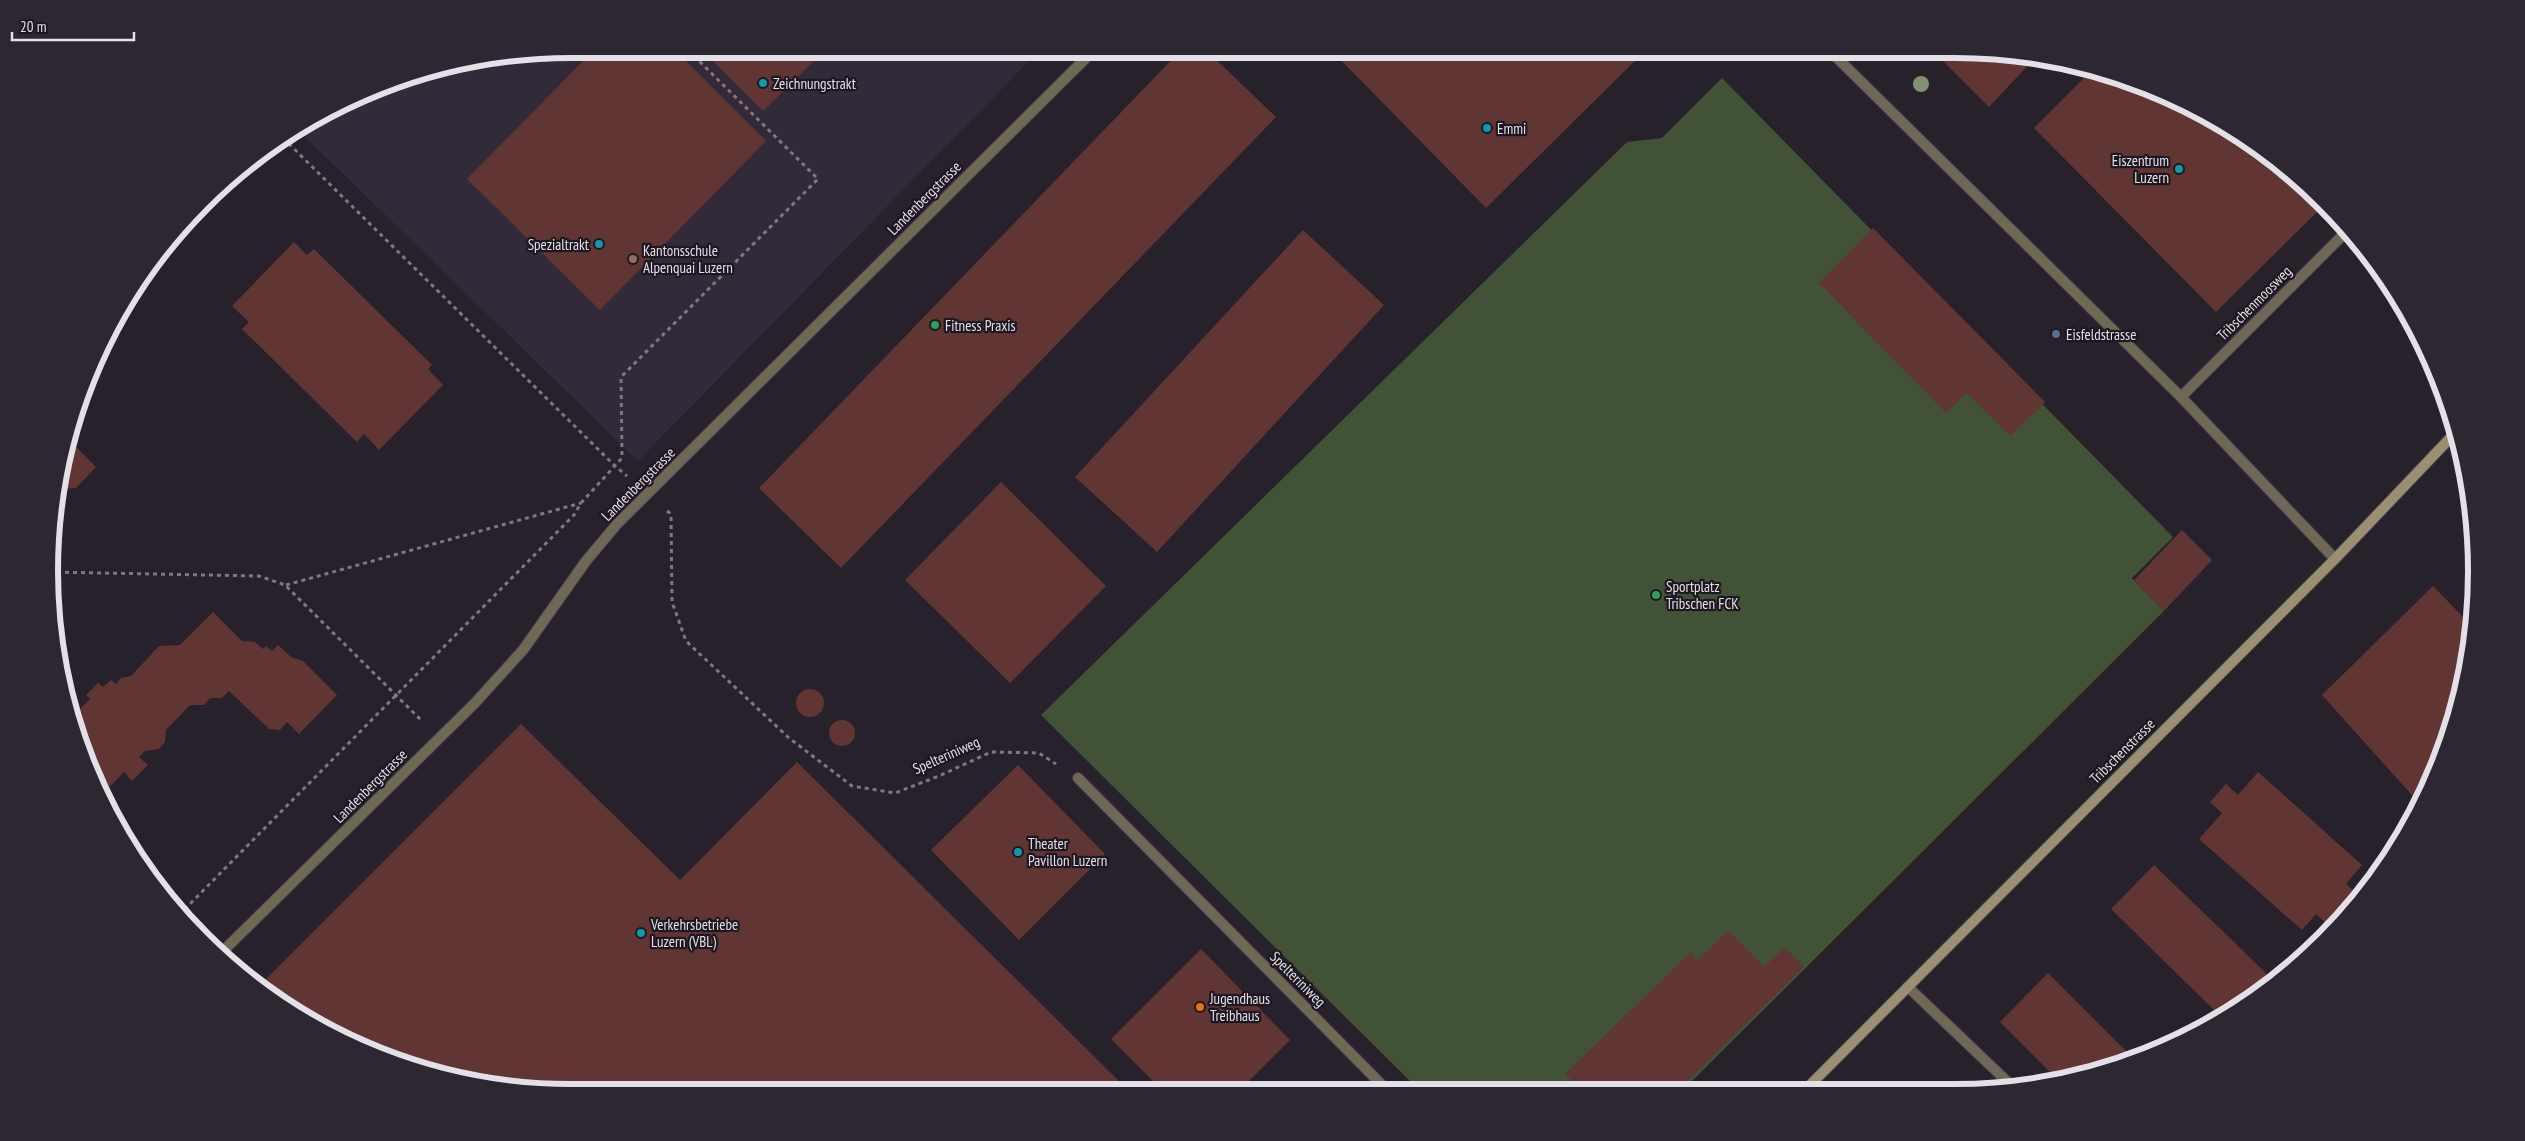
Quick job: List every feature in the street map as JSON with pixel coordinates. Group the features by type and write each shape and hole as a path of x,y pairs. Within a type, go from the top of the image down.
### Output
{"street":[{"name":"Landenbergstrasse","path":"225,949 475,704 523,650 586,561 617,524 1086,58"},
{"path":"1837,58 2181,397 2335,559"},
{"name":"Tribschenmoosweg","path":"2181,397 2343,235"},
{"name":"Tribschenstrasse","path":"1811,1084 2335,559 2450,438"},
{"name":"Spelteriniweg","path":"1078,778 1381,1084"},
{"path":"1908,987 2006,1080"}],"path":[{"path":"185,909 574,515 581,503 622,458 621,377 818,179 696,58"},
{"name":"Spelteriniweg","path":"288,142 615,466 649,492 670,514 672,602 686,641 789,738 852,786 895,793 939,776 991,752 1039,753 1078,778"},
{"path":"285,585 581,503"},
{"path":"58,572 259,576 285,585 440,738"}],"shaded area":[{"name":"Kantonsschule Alpenquai Luzern","path":"570,58 1032,58 638,461 302,134 344,110 406,85 470,67 504,62"}],"green space":[{"name":"Sportplatz Tribschen FCK","path":"1722,78 2173,537 2132,578 2164,611 1689,1084 1413,1084 1041,715 1627,142 1662,138"}],"building":[{"name":"Spezialtrakt","path":"586,58 683,58 766,141 600,310 467,179"},
{"name":"Zeichnungstrakt","path":"710,58 817,58 763,111"},
{"path":"1173,58 1214,58 1276,117 841,568 759,488"},
{"name":"Emmi","path":"1339,58 1638,58 1486,208"},
{"path":"1940,58 1988,59 2030,63 1989,107"},
{"name":"Eiszentrum Luzern","path":"2079,73 2151,97 2211,126 2267,164 2293,185 2319,210 2216,312 2034,128 2084,78"},
{"path":"1873,228 2045,402 2011,436 1967,393 1946,413 1819,283"},
{"path":"1303,230 1384,305 1157,552 1075,477"},
{"path":"294,242 307,255 314,249 432,365 428,369 443,385 379,450 364,434 357,442 242,329 249,322 232,306"},
{"path":"73,444 96,467 76,488 64,489"},
{"path":"1001,482 1106,586 1010,683 905,580"},
{"path":"2182,530 2212,560 2164,611 2134,580"},
{"path":"2433,586 2465,619 2458,671 2450,703 2440,735 2414,798 2322,695"},
{"path":"213,612 242,641 255,642 263,649 266,646 272,651 278,645 291,657 303,661 337,695 299,734 287,722 280,730 269,729 229,691 222,698 210,698 204,705 190,705 166,730 165,742 159,749 145,751 139,757 148,765 132,781 124,772 107,790 78,711 90,699 86,695 98,683 103,687 111,680 116,684 121,678 131,676 159,646 180,645"},
{"path":"810,689 820,693 824,703 820,713 810,717 800,713 796,703 800,693"},
{"path":"842,720 851,724 855,733 851,742 842,746 833,742 829,733 833,724"},
{"name":"Verkehrsbetriebe Luzern (VBL)","path":"521,724 680,880 797,762 1122,1084 570,1084 504,1079 470,1074 438,1066 374,1044 314,1015 264,981"},
{"name":"Theater Pavillon Luzern","path":"1018,765 1105,854 1019,940 931,850"},
{"path":"2258,772 2362,865 2346,884 2354,891 2326,923 2316,914 2302,930 2199,839 2222,813 2210,802 2226,784 2238,795"},
{"path":"2154,865 2269,976 2216,1012 2111,909"},
{"path":"1728,930 1764,967 1785,947 1804,967 1684,1084 1576,1084 1565,1074 1691,952 1698,960"},
{"name":"Jugendhaus Treibhaus","path":"1201,949 1290,1040 1246,1084 1156,1084 1111,1039"},
{"path":"2048,973 2128,1053 2087,1066 2052,1074 2000,1022"}],"place":[{"name":"Zeichnungstrakt","path":"763,83"},
{"name":"Emmi","path":"1487,128"},
{"name":"Eiszentrum Luzern","path":"2179,169"},
{"name":"Spezialtrakt","path":"599,244"},
{"name":"Kantonsschule Alpenquai Luzern","path":"633,259"},
{"name":"Fitness Praxis","path":"935,325"},
{"name":"Eisfeldstrasse","path":"2056,334"},
{"name":"Sportplatz Tribschen FCK","path":"1656,595"},
{"name":"Theater Pavillon Luzern","path":"1018,852"},
{"name":"Verkehrsbetriebe Luzern (VBL)","path":"641,933"},
{"name":"Jugendhaus Treibhaus","path":"1200,1007"}]}
